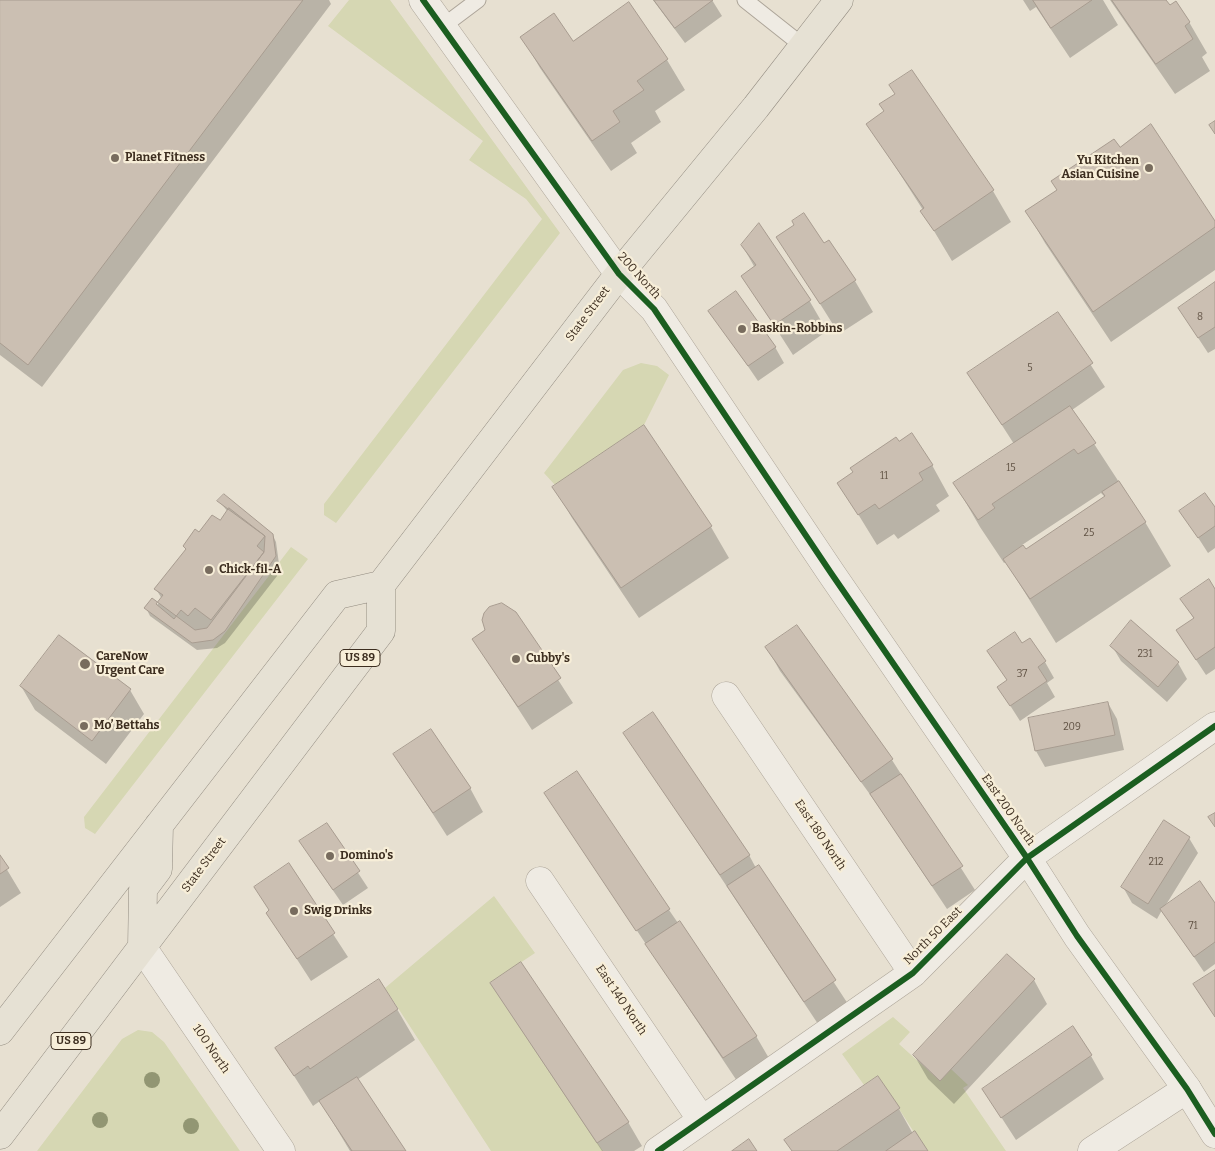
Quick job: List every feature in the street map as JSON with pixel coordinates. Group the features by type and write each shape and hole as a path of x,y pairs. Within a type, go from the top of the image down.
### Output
{"main road":[{"name":"State Street","path":"0,1135 381,631 381,585 619,274 838,0"},
{"path":"0,1031 337,595 381,585"},
{"path":"142,947 143,889 158,869 159,826"}],"street":[{"name":"200 North","path":"423,0 619,274 654,309 831,573"},
{"name":"East 200 North","path":"831,573 1027,858 1077,936 1186,1089 1215,1134"},
{"name":"East 180 North","path":"726,696 913,973"},
{"name":"North 50 East","path":"658,1151 701,1119 913,973 1027,858 1215,726"},
{"name":"East 140 North","path":"540,880 701,1119"},
{"name":"100 North","path":"142,947 281,1151"},
{"path":"1092,1151 1186,1089"}],"lane":[{"path":"442,27 478,0"},
{"path":"745,0 803,46"}],"green space":[{"path":"349,0 390,0 560,233 336,523 324,515 324,504 542,219 526,199 469,160 483,141 328,26"},
{"path":"641,363 657,366 669,375 644,425 555,485 544,473 623,370"},
{"path":"291,547 308,559 95,834 85,828 84,817"},
{"path":"494,896 535,953 490,983 603,1151 491,1151 385,988"},
{"path":"893,1017 910,1032 899,1044 940,1081 951,1069 968,1085 963,1088 1006,1151 926,1151 878,1076 864,1085 842,1054"},
{"path":"138,1030 152,1032 164,1042 240,1151 37,1151 122,1039"}],"building":[{"path":"0,0 303,0 28,365 0,343"},
{"path":"654,0 713,0 675,28"},
{"path":"1033,0 1092,0 1051,28"},
{"path":"1112,0 1166,0 1170,5 1176,1 1190,22 1185,26 1193,39 1156,64"},
{"path":"629,2 668,59 637,81 644,90 613,111 620,122 592,141 520,37 554,13 573,41"},
{"path":"912,70 994,190 934,231 920,211 924,208 866,124 884,111 879,104 895,94 889,85"},
{"path":"1215,121 1215,134 1209,125"},
{"path":"1151,124 1215,221 1215,227 1093,312 1025,211 1057,190 1051,181 1114,139 1120,147"},
{"path":"804,213 824,243 829,240 856,280 820,304 776,237 794,225 792,221"},
{"path":"759,223 811,300 774,325 741,276 756,265 741,245"},
{"path":"1215,282 1215,327 1198,338 1178,308"},
{"name":"Baskin-Robbins","path":"736,291 776,347 748,366 708,311"},
{"path":"1058,312 1093,363 1002,425 967,373"},
{"path":"1070,406 1096,443 1078,454 1074,449 992,504 995,508 978,520 953,483"},
{"path":"644,425 712,526 621,588 552,487"},
{"path":"912,433 933,465 919,473 923,480 879,509 875,504 858,515 837,483 853,472 850,468 896,437 899,441"},
{"path":"1119,481 1146,522 1030,599 1003,559 1023,545 1026,549 1105,496 1102,492"},
{"path":"1205,493 1215,507 1215,526 1198,538 1179,511"},
{"path":"224,494 273,534 276,556 225,631 213,640 192,643 144,608 152,598 195,630 207,628 264,552 265,536 217,501"},
{"name":"Chick-fil-A","path":"229,508 265,536 257,546 264,552 211,620 195,608 188,616 181,610 174,619 156,604 163,595 154,589 186,549 183,546 195,529 199,532 212,515 220,520"},
{"path":"1209,579 1215,589 1215,647 1196,660 1176,630 1194,618 1180,599"},
{"name":"Cubby's","path":"502,603 516,612 561,678 518,707 472,639 485,630 482,620 484,613 489,607"},
{"path":"1131,620 1179,662 1158,687 1110,646"},
{"path":"797,625 893,759 861,782 765,647"},
{"path":"1015,632 1022,643 1030,638 1046,661 1038,667 1047,681 1010,706 997,687 1007,680 987,651"},
{"path":"59,635 131,689 92,741 20,686"},
{"path":"1108,702 1115,735 1035,751 1028,718"},
{"path":"653,712 750,855 720,875 623,733"},
{"path":"431,729 471,788 433,813 393,754"},
{"path":"577,771 670,909 636,931 544,793"},
{"path":"901,774 963,866 932,886 870,794"},
{"path":"1215,813 1215,827 1208,817"},
{"path":"1164,820 1190,837 1148,904 1121,887"},
{"name":"Domino's","path":"327,823 360,871 333,890 299,841"},
{"path":"0,855 9,868 0,874"},
{"name":"Swig Drinks","path":"289,863 335,933 297,959 266,913 269,910 254,887"},
{"path":"759,865 836,980 804,1002 727,886"},
{"path":"1200,881 1215,903 1215,942 1194,957 1160,909"},
{"path":"680,921 757,1036 723,1058 645,944"},
{"path":"1007,954 1035,979 940,1081 913,1055"},
{"path":"521,962 629,1122 597,1143 490,983"},
{"path":"1215,970 1215,1017 1193,984"},
{"path":"379,979 398,1009 310,1069 308,1066 294,1076 275,1048"},
{"path":"1073,1026 1092,1055 1001,1118 982,1089"},
{"path":"878,1076 900,1108 837,1151 792,1151 784,1140"},
{"path":"357,1077 406,1151 352,1151 319,1101"},
{"path":"915,1131 928,1151 886,1151"},
{"path":"749,1139 757,1151 732,1151"}],"cycle path":[{"path":"423,0 619,274 654,309 831,573 1027,858 1077,936 1187,1089 1215,1134"},
{"path":"658,1151 913,973 1027,858 1215,726"}],"place":[{"name":"Planet Fitness","path":"115,158"},
{"name":"Yu Kitchen Asian Cuisine","path":"1149,168"},
{"name":"Baskin-Robbins","path":"742,329"},
{"name":"Chick-fil-A","path":"209,570"},
{"name":"Cubby's","path":"516,659"},
{"name":"CareNow Urgent Care","path":"85,664"},
{"name":"Mo’ Bettahs","path":"84,726"},
{"name":"Domino's","path":"330,856"},
{"name":"Swig Drinks","path":"294,911"}]}
